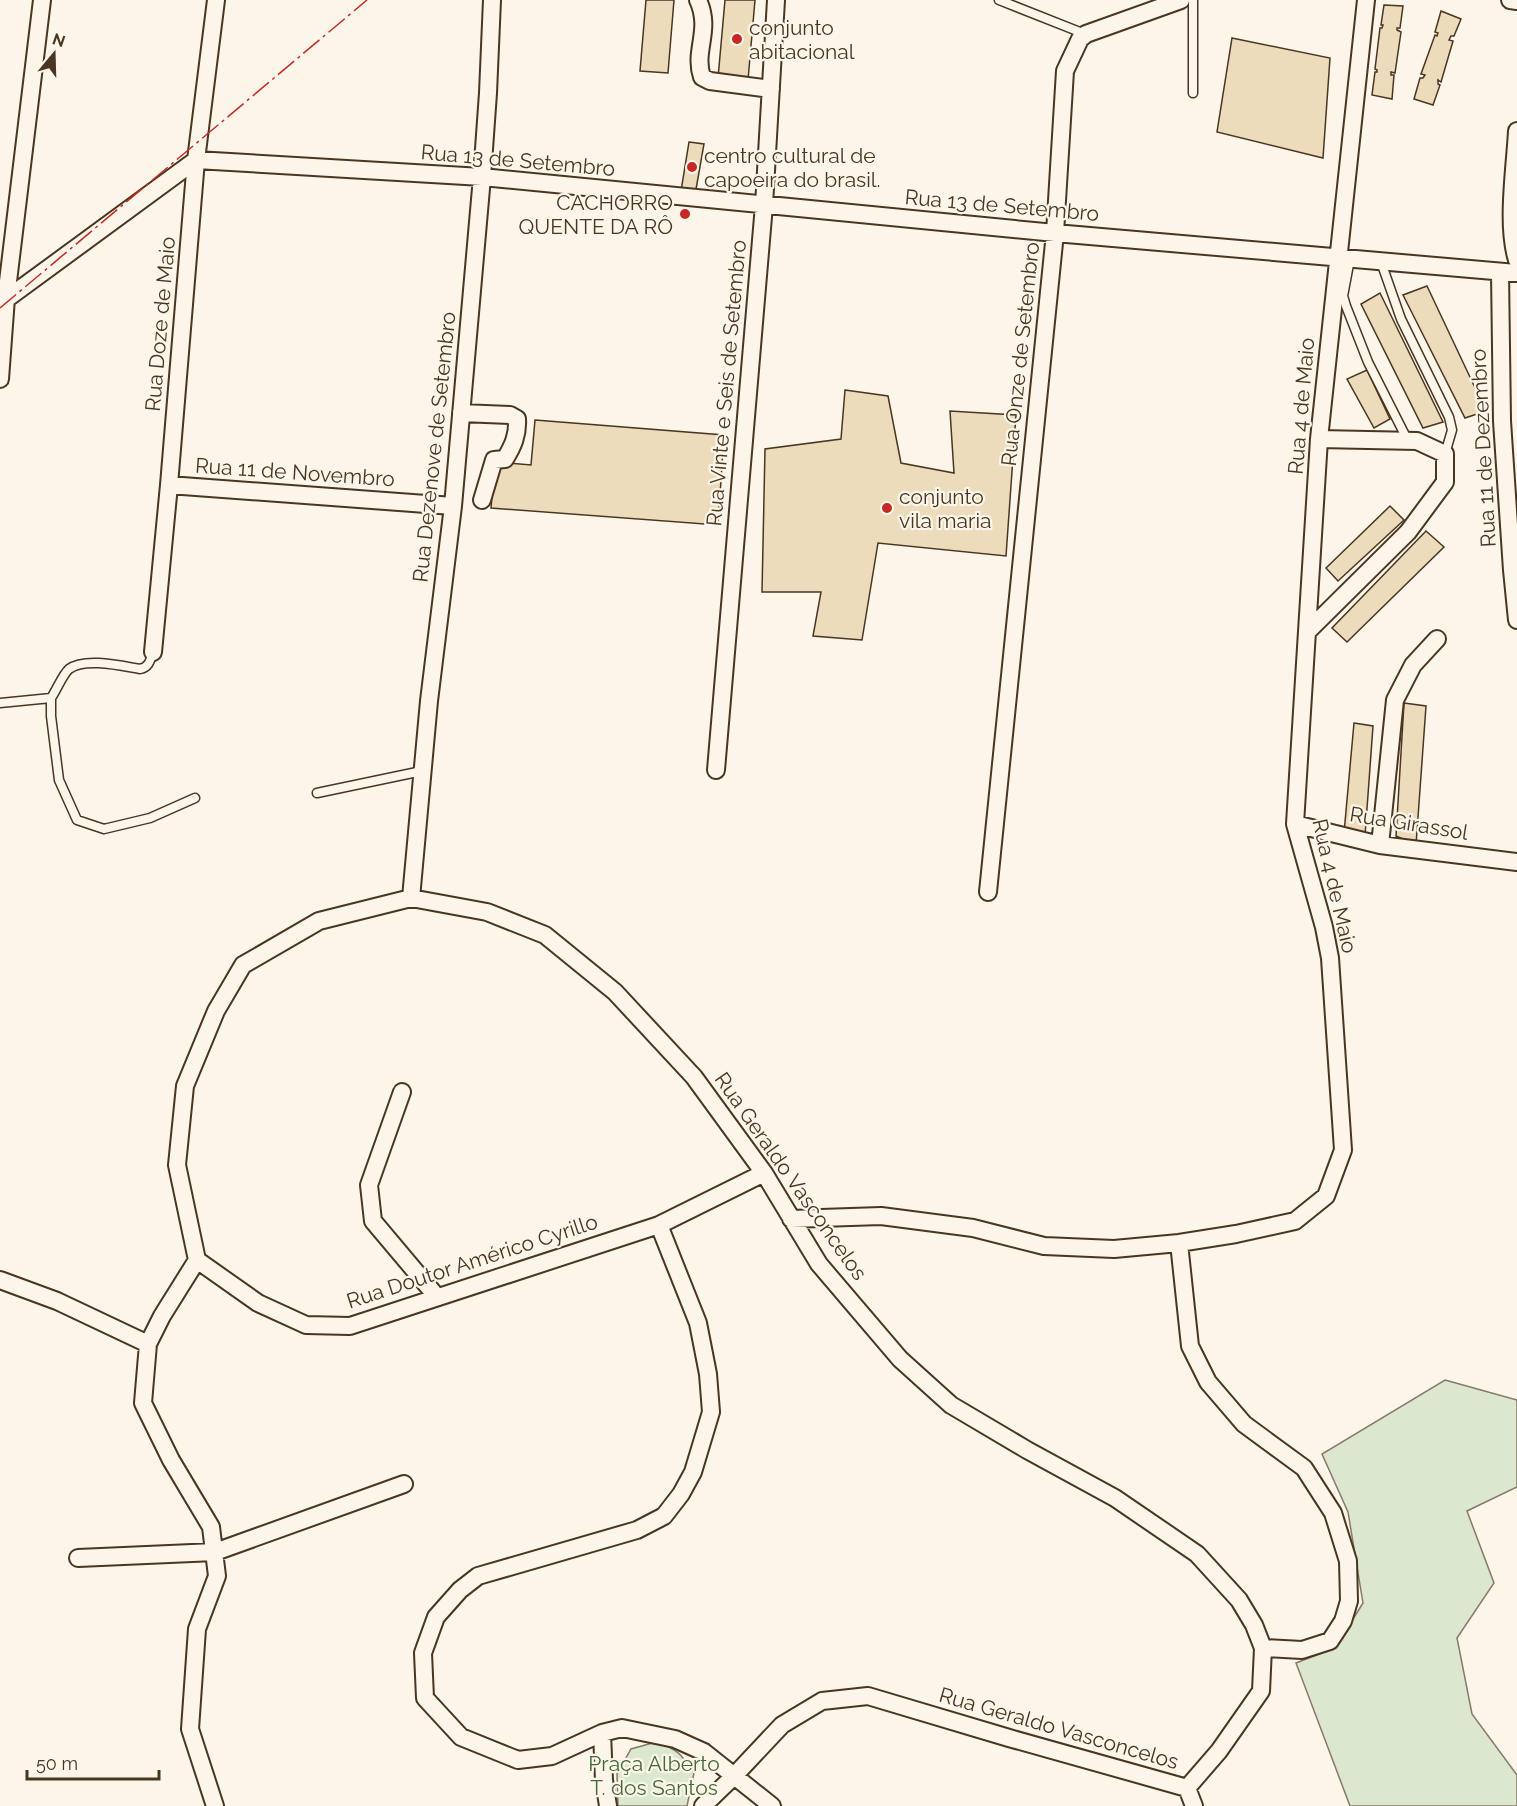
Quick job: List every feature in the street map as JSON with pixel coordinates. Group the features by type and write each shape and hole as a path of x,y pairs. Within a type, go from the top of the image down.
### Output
{"street":[{"path":"0,378 3,301 42,0"},
{"name":"Rua Doze de Maio","path":"153,652 196,160 216,0"},
{"name":"Rua Dezenove de Setembro","path":"411,897 429,701 453,506 482,177 492,0"},
{"path":"698,0 705,21 699,67 702,77 710,81 771,89"},
{"name":"Rua Vinte e Seis de Setembro","path":"716,770 764,205 776,0"},
{"name":"Rua 4 de Maio","path":"792,1219 881,1216 973,1228 1044,1246 1114,1249 1179,1243 1295,1221 1326,1196 1343,1150 1330,958 1324,927 1295,824 1319,439 1344,259 1366,0"},
{"path":"1510,0 1517,1"},
{"path":"1086,34 1175,1"},
{"name":"Rua Onze de Setembro","path":"988,892 1055,233 1065,71 1080,39 1086,34"},
{"path":"1517,131 1512,244 1517,260"},
{"path":"3,301 196,160"},
{"name":"Rua 13 de Setembro","path":"196,160 482,177 1055,233 1517,273"},
{"name":"Rua 11 de Dezembro","path":"1500,273 1502,421 1517,620"},
{"path":"461,413 510,415 517,419 518,431 513,446 505,459 494,460 482,500"},
{"path":"1307,632 1408,532 1445,482 1445,454 1417,441 1319,439"},
{"name":"Rua 11 de Novembro","path":"169,485 453,506"},
{"path":"1380,844 1395,700 1413,665 1437,639"},
{"name":"Rua Girassol","path":"1295,824 1380,844 1517,862"},
{"name":"Rua Geraldo Vasconcelos","path":"196,1260 177,1165 185,1086 216,1011 243,965 320,921 411,897 487,912 545,935 615,992 694,1077 764,1173 819,1264 900,1359 951,1405 1115,1498 1197,1554 1239,1600 1254,1625 1263,1648 1261,1691 1219,1751 1187,1788 868,1696 822,1701 782,1725 734,1776"},
{"path":"402,1092 369,1185 373,1221 437,1297"},
{"name":"Rua Doutor Américo Cyrillo","path":"196,1260 258,1303 306,1325 350,1326 659,1225 764,1173"},
{"path":"659,1225 698,1323 708,1374 711,1412 693,1472 681,1494 664,1516 637,1530 478,1576 460,1590 436,1617 423,1653 424,1698 461,1737 518,1760 552,1756 602,1733 622,1728 675,1739 704,1752 772,1806"},
{"path":"1179,1243 1190,1346 1208,1382 1244,1424 1304,1468 1333,1512 1348,1561 1349,1601 1343,1622 1330,1641 1302,1650 1263,1648"},
{"path":"196,1260 148,1344 144,1403 171,1460 211,1527 217,1575 197,1629 190,1729 215,1806"},
{"path":"0,1280 57,1301 148,1344"},
{"path":"78,1558 215,1552 404,1484"},
{"path":"602,1733 604,1780 608,1806"},
{"path":"703,1806 734,1776"},
{"path":"1187,1788 1194,1806"}],"lane":[{"path":"999,0 1086,34"},
{"path":"1193,0 1194,93"},
{"path":"1344,259 1343,296 1346,306 1368,362 1408,441"},
{"path":"1381,262 1401,319 1449,417 1452,430 1445,454"},
{"path":"153,652 146,668 103,663 81,664 68,669 51,698 59,780 77,820 104,829 150,818 195,798"},
{"path":"0,703 51,698"},
{"path":"317,793 422,771"}],"green space":[{"path":"1445,1380 1517,1400 1517,1487 1467,1511 1494,1583 1457,1638 1472,1714 1517,1775 1517,1806 1350,1806 1296,1663 1335,1648 1363,1603 1348,1512 1322,1454"},
{"name":"Praça Alberto T. dos Santos","path":"656,1742 679,1753 694,1773 687,1806 618,1806 617,1774 631,1749"}],"building":[{"path":"646,0 674,0 668,73 640,71"},
{"name":"conjunto abitacional","path":"725,0 755,0 748,80 718,78"},
{"path":"1384,5 1403,6 1400,28 1397,28 1401,32 1395,73 1391,72 1391,75 1394,75 1392,99 1372,95 1375,72 1377,72 1375,69"},
{"path":"1441,11 1461,19 1454,36 1451,36 1449,40 1453,41 1441,82 1438,80 1440,85 1433,105 1414,99 1420,78 1425,75 1421,74 1435,35 1437,36 1438,33 1435,32"},
{"path":"1232,38 1330,58 1323,158 1217,132"},
{"name":"centro cultural de capoeira do brasil.","path":"689,142 704,144 695,195 681,191"},
{"path":"1427,286 1486,411 1465,418 1403,295"},
{"path":"1380,293 1443,422 1423,428 1361,304"},
{"path":"1367,370 1390,419 1374,428 1347,379"},
{"name":"conjunto vila maria","path":"845,390 888,396 901,463 954,473 950,411 1016,415 1006,556 878,543 862,640 813,636 821,592 762,592 765,449 841,439"},
{"path":"535,420 724,435 718,525 491,508 495,462 531,465"},
{"path":"1390,506 1404,520 1338,581 1326,568"},
{"path":"1426,531 1444,547 1347,642 1332,628"},
{"path":"1404,703 1426,706 1416,845 1396,836"},
{"path":"1354,723 1373,726 1365,836 1344,833"}],"power":[{"path":"0,308 367,0"}],"place":[{"name":"conjunto abitacional","path":"737,39"},
{"name":"centro cultural de capoeira do brasil.","path":"692,167"},
{"name":"CACHORRO QUENTE DA RÔ","path":"685,214"},
{"name":"conjunto vila maria","path":"887,508"}]}
